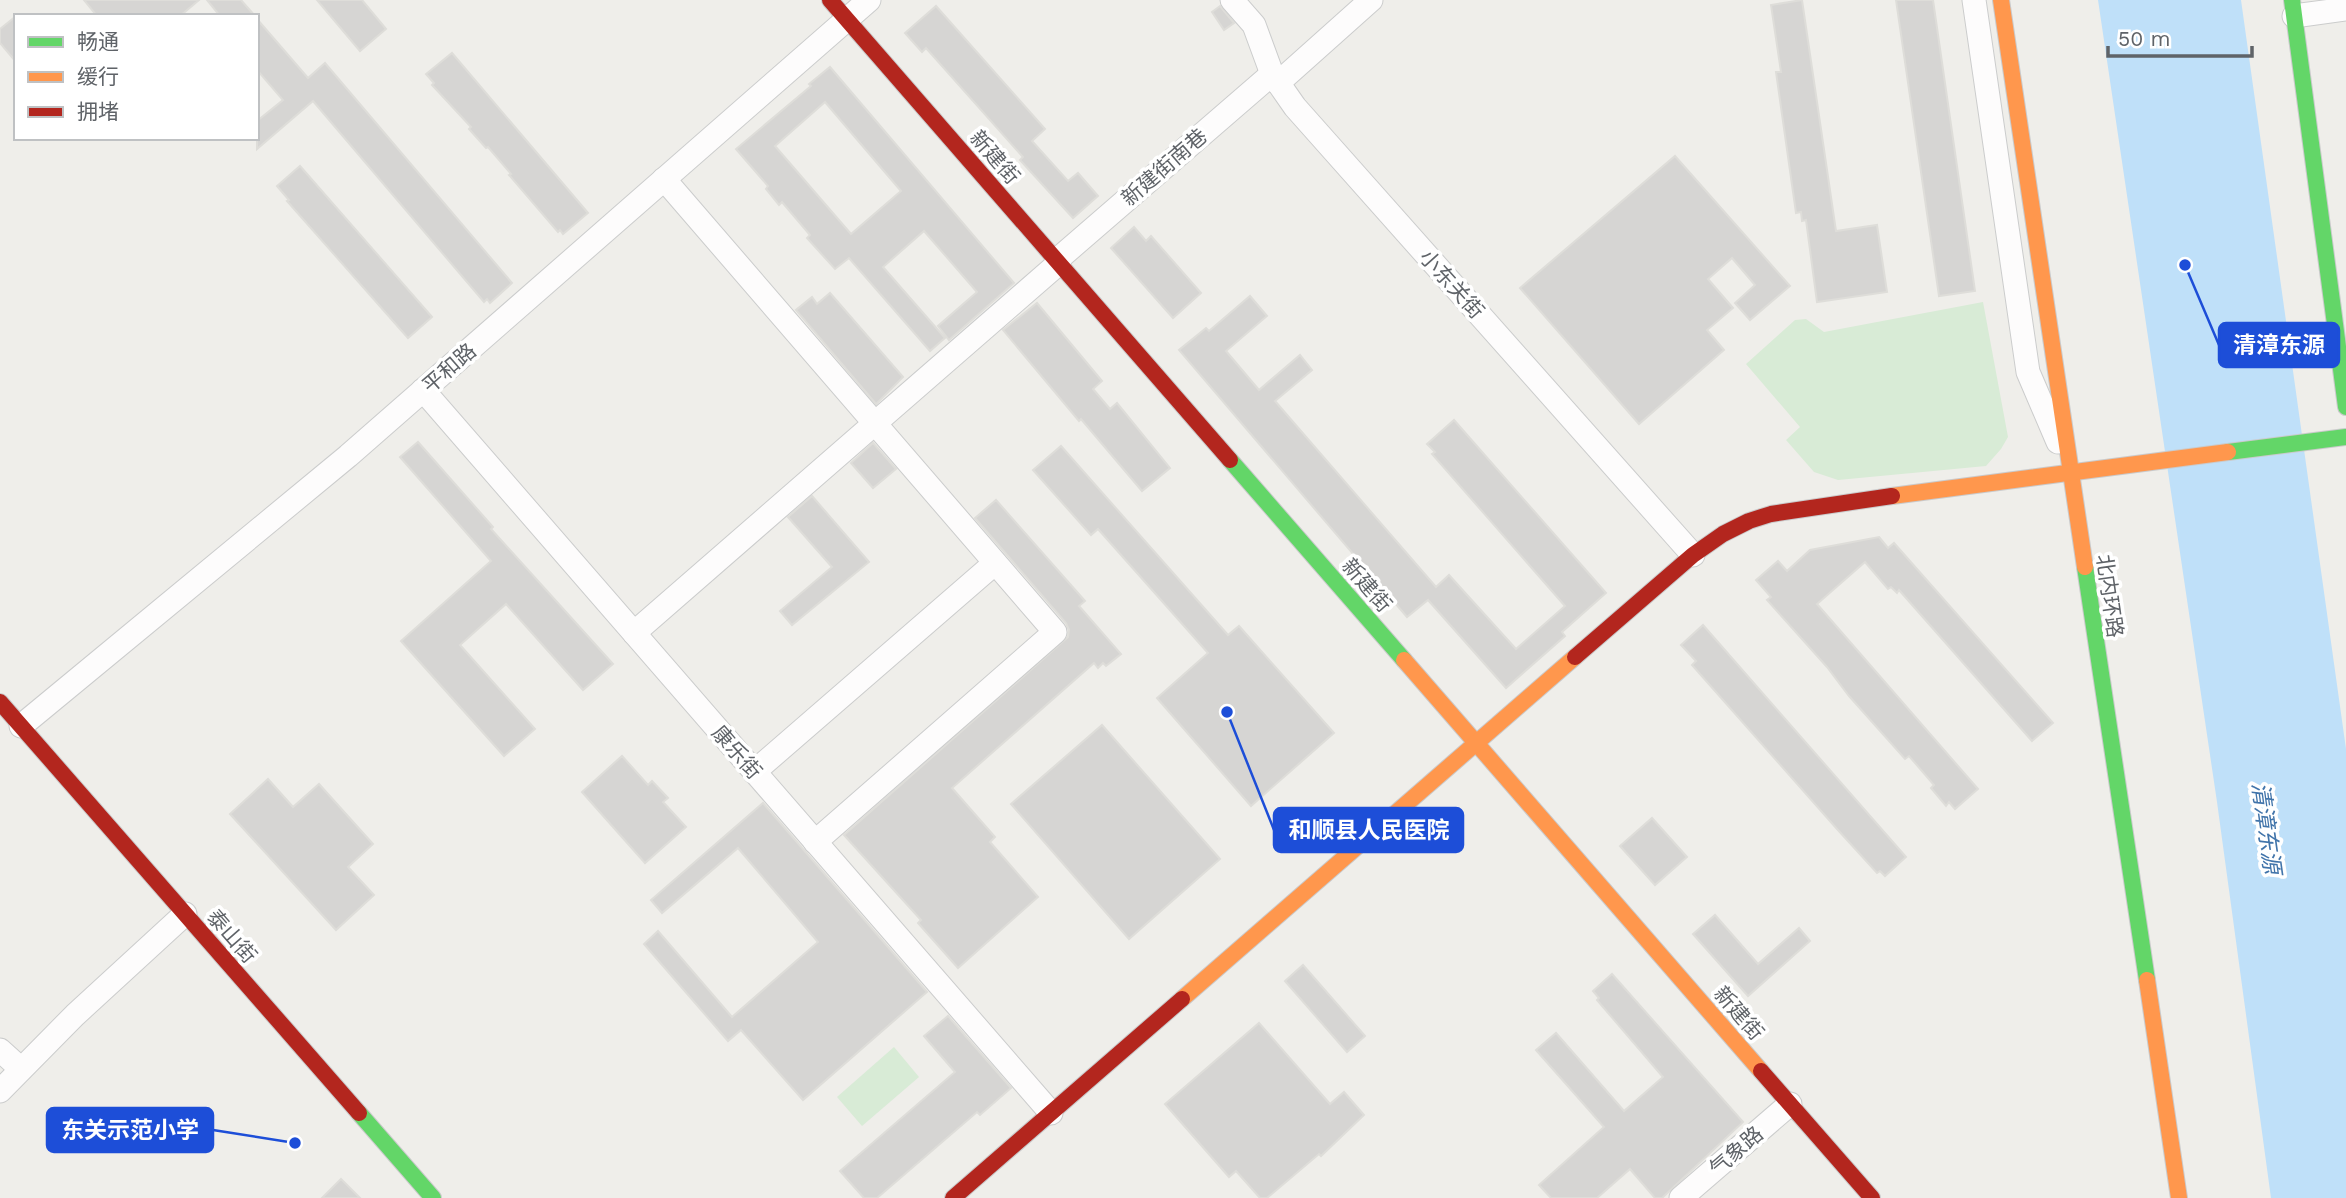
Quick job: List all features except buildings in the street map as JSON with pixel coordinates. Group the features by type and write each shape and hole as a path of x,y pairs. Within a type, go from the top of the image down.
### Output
{"main road":[{"name":"新建街","path":"830,0 1872,1198"},
{"name":"北内环路","path":"2001,0 2081,471 2179,1198"},
{"path":"2293,8 2346,407"},
{"path":"953,1198 1051,1113 1485,752 1693,555 1723,534 1771,514 1835,503 2346,437"},
{"path":"2081,471 2094,485 2157,478"},
{"path":"1949,505 2081,471"},
{"path":"1813,524 1880,514"},
{"name":"泰山街","path":"0,702 433,1198"},
{"path":"976,1198 1293,924"}],"street":[{"name":"平和路","path":"21,726 348,456 869,0"},
{"name":"小东关街","path":"1232,0 1254,25 1275,79 1295,107 1693,555"},
{"name":"新建街南巷","path":"634,633 1058,262 1371,0"},
{"path":"1975,0 2028,372 2081,471"},
{"path":"2293,8 2346,9"},
{"path":"664,179 1055,632 815,842"},
{"name":"康乐街","path":"423,390 1051,1113"},
{"path":"754,772 995,563"},
{"path":"0,1091 75,1015 185,914"},
{"path":"0,1050 21,1069"},
{"name":"气象路","path":"1681,1198 1790,1104"}],"green space":[{"path":"1983,302 2008,437 1986,466 1838,480 1814,472 1786,440 1800,427 1746,364 1795,320 1806,319 1824,332"},
{"path":"894,1047 919,1077 862,1126 837,1097"}],"water":[{"path":"2098,0 2241,0 2346,749 2346,1198 2271,1198 2217,802"}],"traffic: fast":[{"path":"2292,0 2346,407"},
{"path":"2228,452 2346,437"},
{"path":"1230,460 1404,660"},
{"path":"2085,567 2147,980"},
{"path":"359,1113 433,1198"}],"traffic: slow":[{"path":"2001,0 2085,567"},
{"path":"1892,496 2228,452"},
{"path":"1182,999 1575,657"},
{"path":"1404,660 1761,1071"},
{"path":"2147,980 2179,1198"}],"traffic: jam":[{"path":"830,0 1230,460"},
{"path":"1575,657 1693,555 1723,534 1771,514 1892,496"},
{"path":"0,702 359,1113"},
{"path":"953,1198 1182,999"},
{"path":"1761,1071 1872,1198"}],"place":[{"name":"清漳东源","path":"2185,265"},
{"name":"和顺县人民医院","path":"1227,712"},
{"name":"东关示范小学","path":"295,1143"}]}
